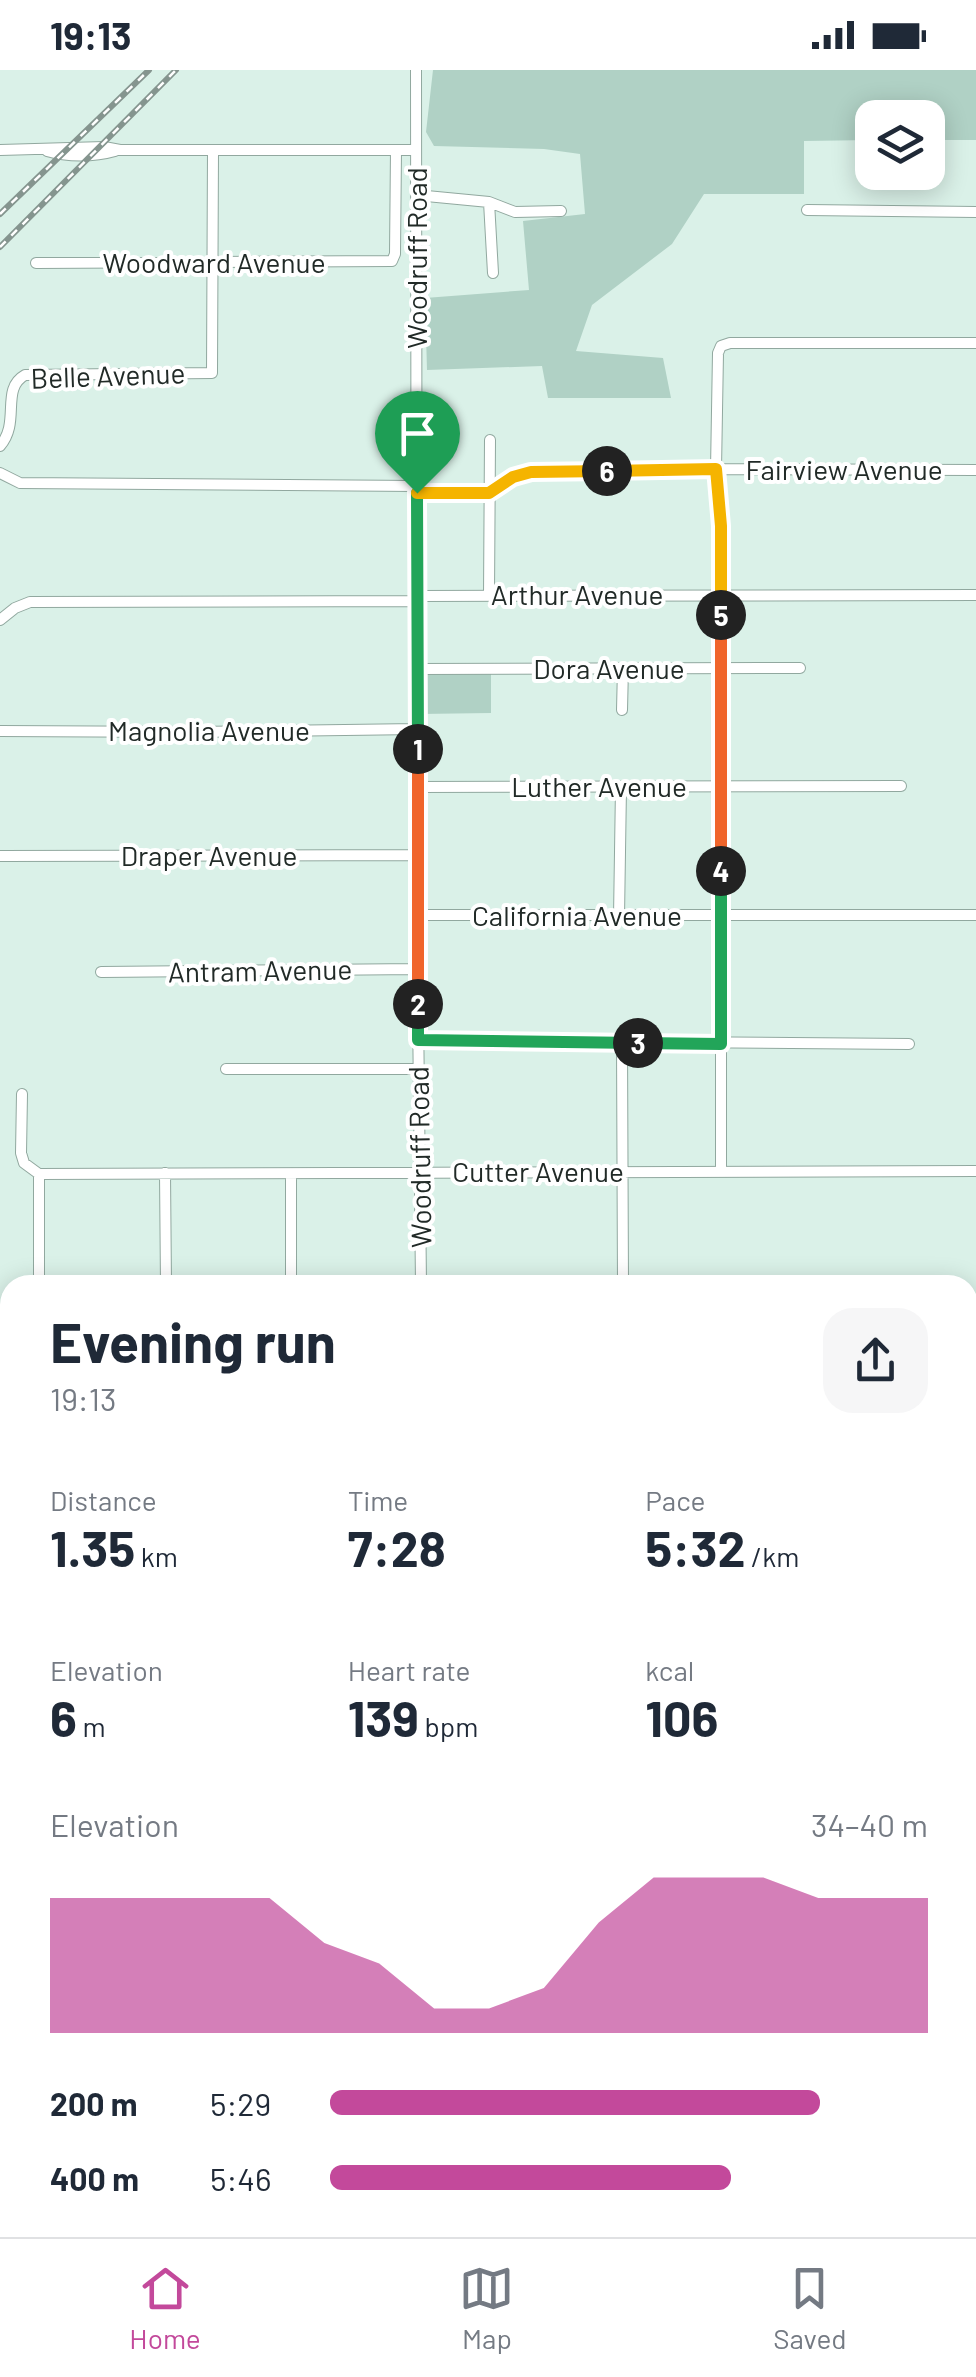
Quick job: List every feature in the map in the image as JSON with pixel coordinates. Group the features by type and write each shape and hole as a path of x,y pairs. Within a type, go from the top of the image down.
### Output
{"street":[{"name":"Woodruff Road","path":"416,70 421,1275"},
{"path":"0,150 104,154 120,150 416,150"},
{"path":"212,262 213,150"},
{"name":"Woodruff Road","path":"392,262 396,150"},
{"path":"416,195 490,202 515,212 561,212"},
{"path":"490,202 494,273"},
{"path":"807,210 976,212"},
{"name":"Belle Avenue","path":"0,446 10,429 11,388 24,374 212,373 212,262"},
{"name":"Woodward Avenue","path":"36,263 392,262"},
{"path":"721,1171 722,594 716,469 720,346 769,342 976,343"},
{"path":"489,596 490,440"},
{"name":"Fairview Avenue","path":"0,473 20,483 489,493 513,477 531,472 976,470"},
{"name":"Arthur Avenue","path":"0,620 30,602 976,595"},
{"path":"622,668 622,710"},
{"name":"Dora Avenue","path":"417,669 800,668"},
{"name":"Magnolia Avenue","path":"0,731 417,729"},
{"name":"Luther Avenue","path":"418,787 900,786"},
{"path":"620,917 621,787"},
{"name":"Draper Avenue","path":"0,856 417,855"},
{"name":"California Avenue","path":"418,915 976,915"},
{"name":"Antram Avenue","path":"101,972 418,969"},
{"path":"418,1040 908,1044"},
{"path":"622,1043 623,1275"},
{"path":"226,1069 419,1069"},
{"path":"22,1094 21,1154 24,1163 40,1174 39,1275"},
{"name":"Cutter Avenue","path":"40,1174 976,1171"},
{"path":"166,1173 166,1275"},
{"path":"291,1174 291,1275"}],"green space":[{"path":"433,70 976,70 976,140 945,140 945,100 855,100 855,140 804,141 804,194 704,194 672,244 592,305 576,351 663,358 671,398 548,398 542,366 427,370 425,298 529,290 523,221 585,214 580,154 544,149 434,146 426,132"},
{"path":"491,665 491,713 420,714 420,666"}],"railway":[{"path":"0,214 149,70"},
{"path":"0,247 176,70"}],"route":[{"path":"716,469 721,526 721,1044 418,1040 417,493 489,493 513,477 531,472 716,469"}]}
